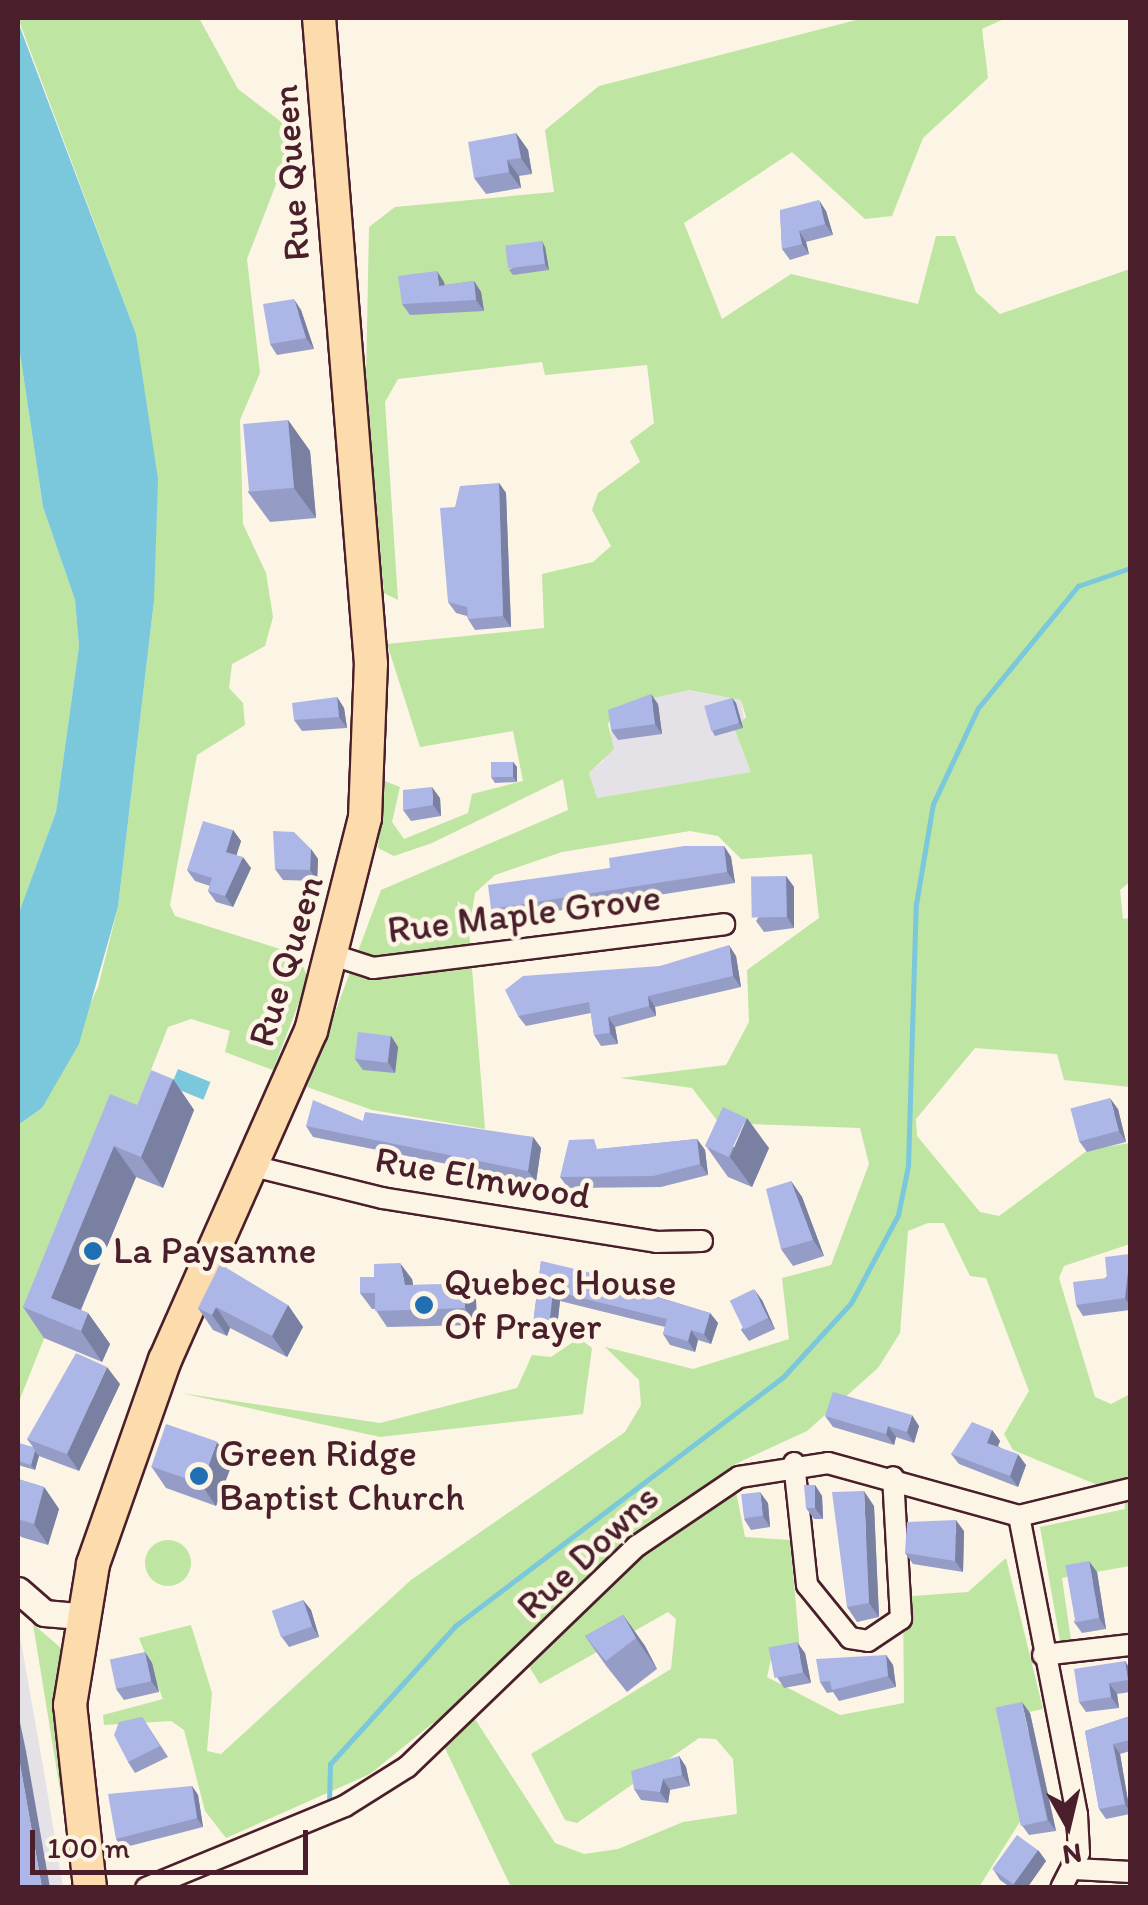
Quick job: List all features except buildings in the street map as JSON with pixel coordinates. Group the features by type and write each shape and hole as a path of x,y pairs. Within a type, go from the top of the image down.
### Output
{"main road":[{"name":"Rue Queen","path":"90,1888 70,1744 80,1616 137,1430 253,1166 336,956 365,818 372,664 319,18"}],"street":[{"name":"Rue Maple Grove","path":"336,956 373,968 724,924"},
{"name":"Rue Elmwood","path":"253,1166 382,1198 656,1242 702,1241"},
{"path":"794,1464 807,1585 850,1638 868,1641 901,1619 893,1477"},
{"name":"Rue Downs","path":"146,1888 384,1782 433,1748 676,1514 739,1477 794,1464 893,1477 1019,1516"},
{"path":"1061,1888 1075,1869 1078,1815 1043,1655 1019,1516 1130,1488"},
{"path":"18,1590 44,1613 80,1616"},
{"path":"1043,1655 1130,1645"},
{"path":"1075,1869 1130,1872"}],"shaded area":[{"path":"688,690 741,700 752,772 597,798 589,773 603,761 618,706"},
{"path":"18,1625 43,1766 63,1887 18,1887"}],"green space":[{"path":"18,18 199,18 238,89 296,133 247,259 260,373 240,420 243,524 266,573 273,617 265,646 232,664 229,688 243,703 245,725 197,755 170,905 175,916 299,955 308,979 273,1070 225,1052 230,1031 191,1019 168,1027 18,1404 18,1125 42,1108 98,987 118,907 154,601 136,334"},
{"path":"864,18 1006,18 982,29 988,78 923,138 892,216 865,219 792,152 684,223 722,319 791,274 918,304 936,236 955,236 976,292 1000,314 1130,269 1130,882 1120,890 1123,919 1130,918 1130,1087 1064,1080 1057,1054 975,1048 916,1119 917,1136 980,1212 999,1216 1088,1150 1130,1143 1130,1244 1064,1266 1059,1278 1095,1397 1111,1404 1130,1394 1130,1566 1062,1578 1071,1640 1060,1641 1040,1527 1125,1509 1124,1496 1013,1450 1004,1434 1029,1391 986,1278 970,1276 944,1223 928,1223 908,1231 900,1333 878,1368 807,1431 731,1466 745,1537 790,1540 800,1650 773,1649 767,1677 840,1715 904,1703 903,1604 912,1596 968,1592 1006,1558 1043,1709 1001,1718 1021,1820 979,1887 511,1887 433,1723 370,1774 226,1838 205,1811 184,1730 171,1721 104,1725 103,1715 163,1699 139,1638 191,1625 212,1693 207,1751 221,1754 411,1580 625,1432 641,1405 639,1380 605,1347 693,1369 789,1339 782,1278 831,1265 869,1164 860,1128 719,1123 692,1088 620,1078 726,1065 749,1022 747,970 819,918 812,854 741,859 718,836 690,831 562,852 495,875 475,893 469,931 485,1129 372,1110 307,1087 381,890 568,810 563,779 432,843 394,856 378,848 385,781 400,787 392,822 404,839 468,813 472,794 523,781 513,731 420,747 387,644 544,628 542,574 593,562 611,546 592,510 598,493 640,462 630,441 654,423 647,365 545,375 542,362 398,379 385,402 398,600 384,593 366,381 369,227 395,207 554,192 545,130 599,86","holes":["689,690 741,700 746,717 735,730 751,772 597,798 589,773 614,749 608,724 618,706","668,1612 676,1619 671,1669 531,1754 565,1820 577,1823 699,1738 716,1739 733,1759 737,1814 683,1822 618,1849 584,1854 555,1843 464,1702 518,1649 540,1684"]},
{"path":"18,340 43,507 75,600 79,646 56,812 18,915"},
{"path":"579,1338 592,1348 583,1414 380,1437 181,1393 380,1423 517,1388 532,1355 551,1357"},
{"path":"168,1540 184,1547 191,1563 184,1579 168,1586 152,1579 145,1563 152,1547"},
{"path":"33,1624 61,1648 61,1796"}],"water":[{"path":"18,22 136,334 158,479 154,601 118,907 79,1044 42,1108 18,1125 18,915 56,812 79,646 75,600 43,507 18,340"},
{"path":"178,1069 210,1082 203,1100 171,1087"}],"waterway":[{"path":"329,1805 330,1764 455,1626 784,1376 851,1303 898,1215 908,1166 916,904 933,804 978,708 1078,586 1130,568"}],"place":[{"name":"La Paysanne","path":"93,1251"},
{"name":"Quebec House Of Prayer","path":"424,1305"},
{"name":"Green Ridge Baptist Church","path":"199,1476"}]}
